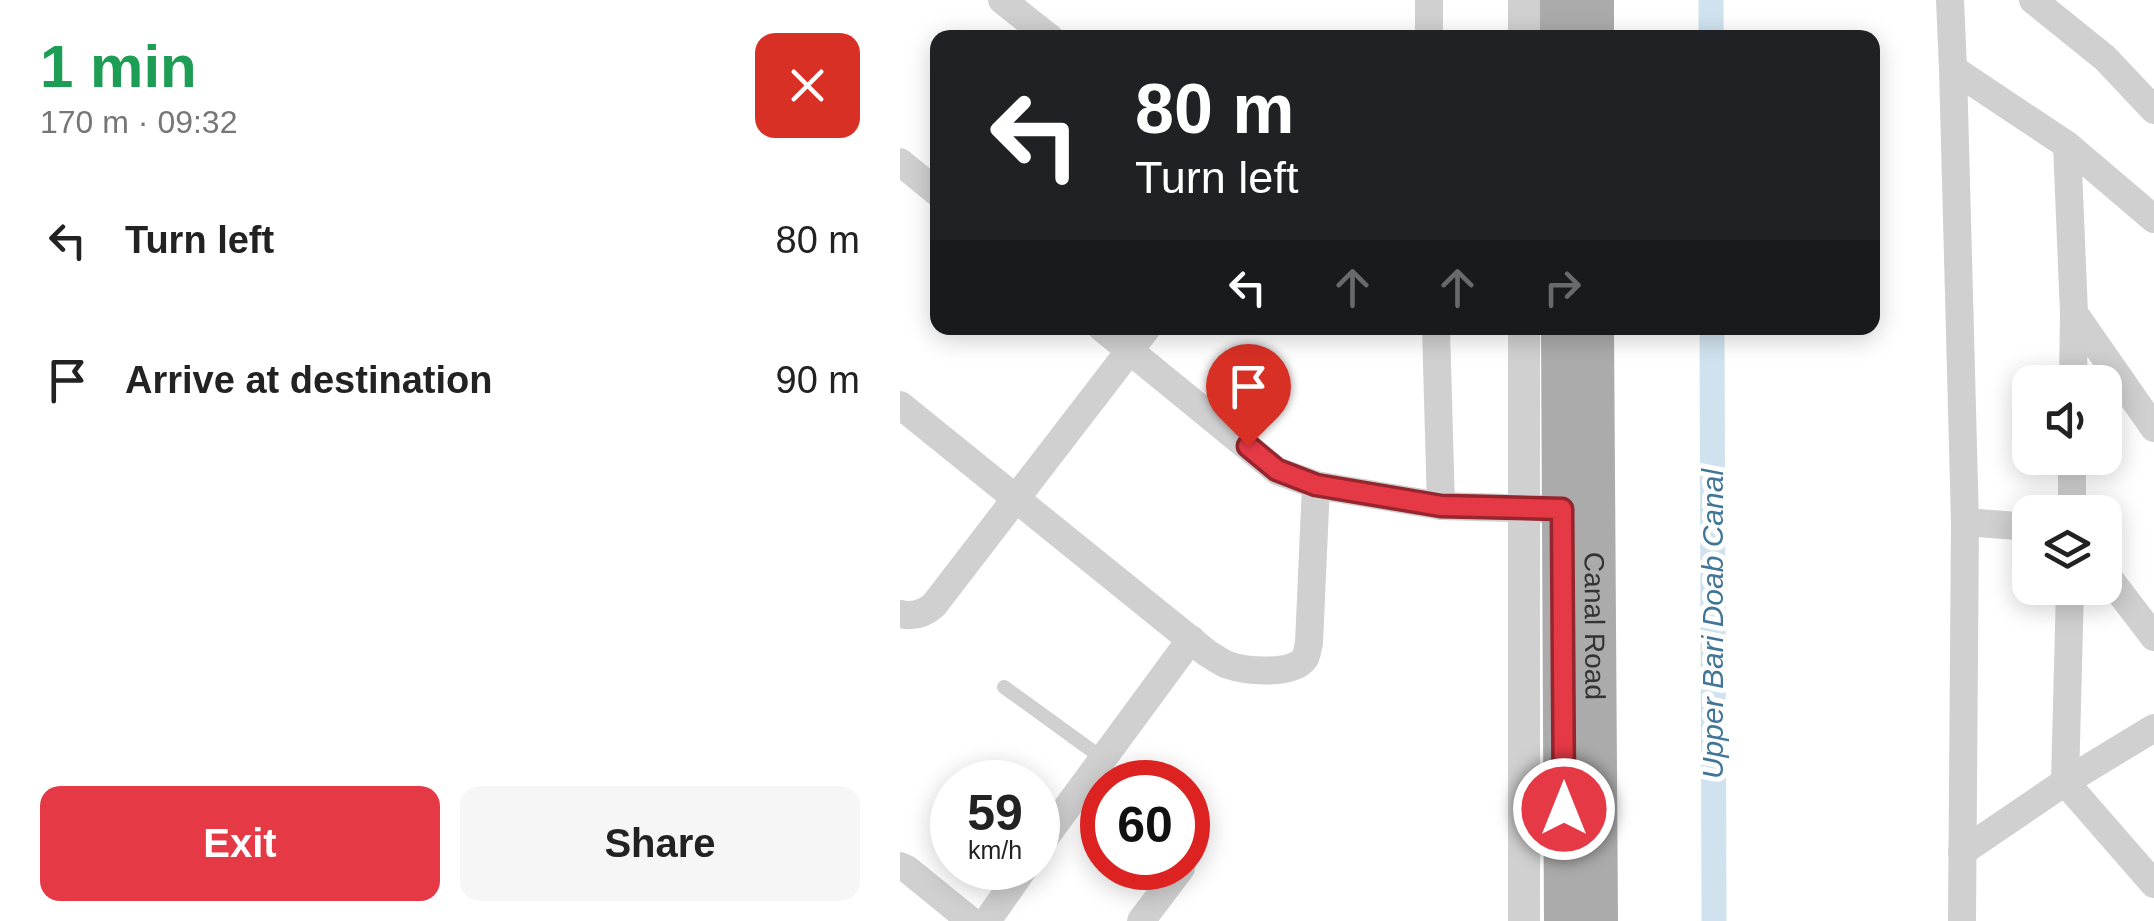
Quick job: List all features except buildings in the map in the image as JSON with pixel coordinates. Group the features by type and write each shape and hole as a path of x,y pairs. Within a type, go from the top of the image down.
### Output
{"main road":[{"path":"1561,0 1561,30"},
{"path":"1593,0 1593,30"},
{"name":"Canal Road","path":"1561,335 1543,509 1565,921"},
{"name":"Canal Road","path":"1594,335 1596,921"}],"street":[{"path":"1002,0 1040,30"},
{"path":"1428,0 1429,30"},
{"path":"1524,0 1524,30"},
{"path":"1950,0 1964,522 1962,921"},
{"path":"2033,0 2105,58 2154,110"},
{"path":"1954,69 2067,145 2154,219"},
{"path":"2067,145 2073,365"},
{"path":"900,162 930,186"},
{"path":"2074,313 2154,428"},
{"path":"1436,335 1441,506"},
{"path":"1524,921 1543,509 1525,335"},
{"path":"900,614 924,613 934,605 1138,339 1277,470 1316,485 1441,506 1543,509"},
{"path":"900,405 1191,640 1224,664 1254,671 1285,669 1306,657 1316,485"},
{"path":"1964,522 2012,526"},
{"path":"2122,596 2154,637"},
{"path":"2070,605 2066,782 2154,884"},
{"path":"1060,816 1191,640"},
{"path":"1962,852 2154,728"},
{"path":"900,866 971,921"},
{"path":"987,921 1009,890"},
{"path":"1140,921 1164,890"}],"lane":[{"path":"1004,687 1102,758"}],"waterway":[{"name":"Upper Bari Doab Canal","path":"1711,0 1711,30"},
{"name":"Upper Bari Doab Canal","path":"1712,335 1714,921"}],"route":[{"path":"1248,446 1277,470 1316,485 1441,506 1562,509 1564,809"}]}
